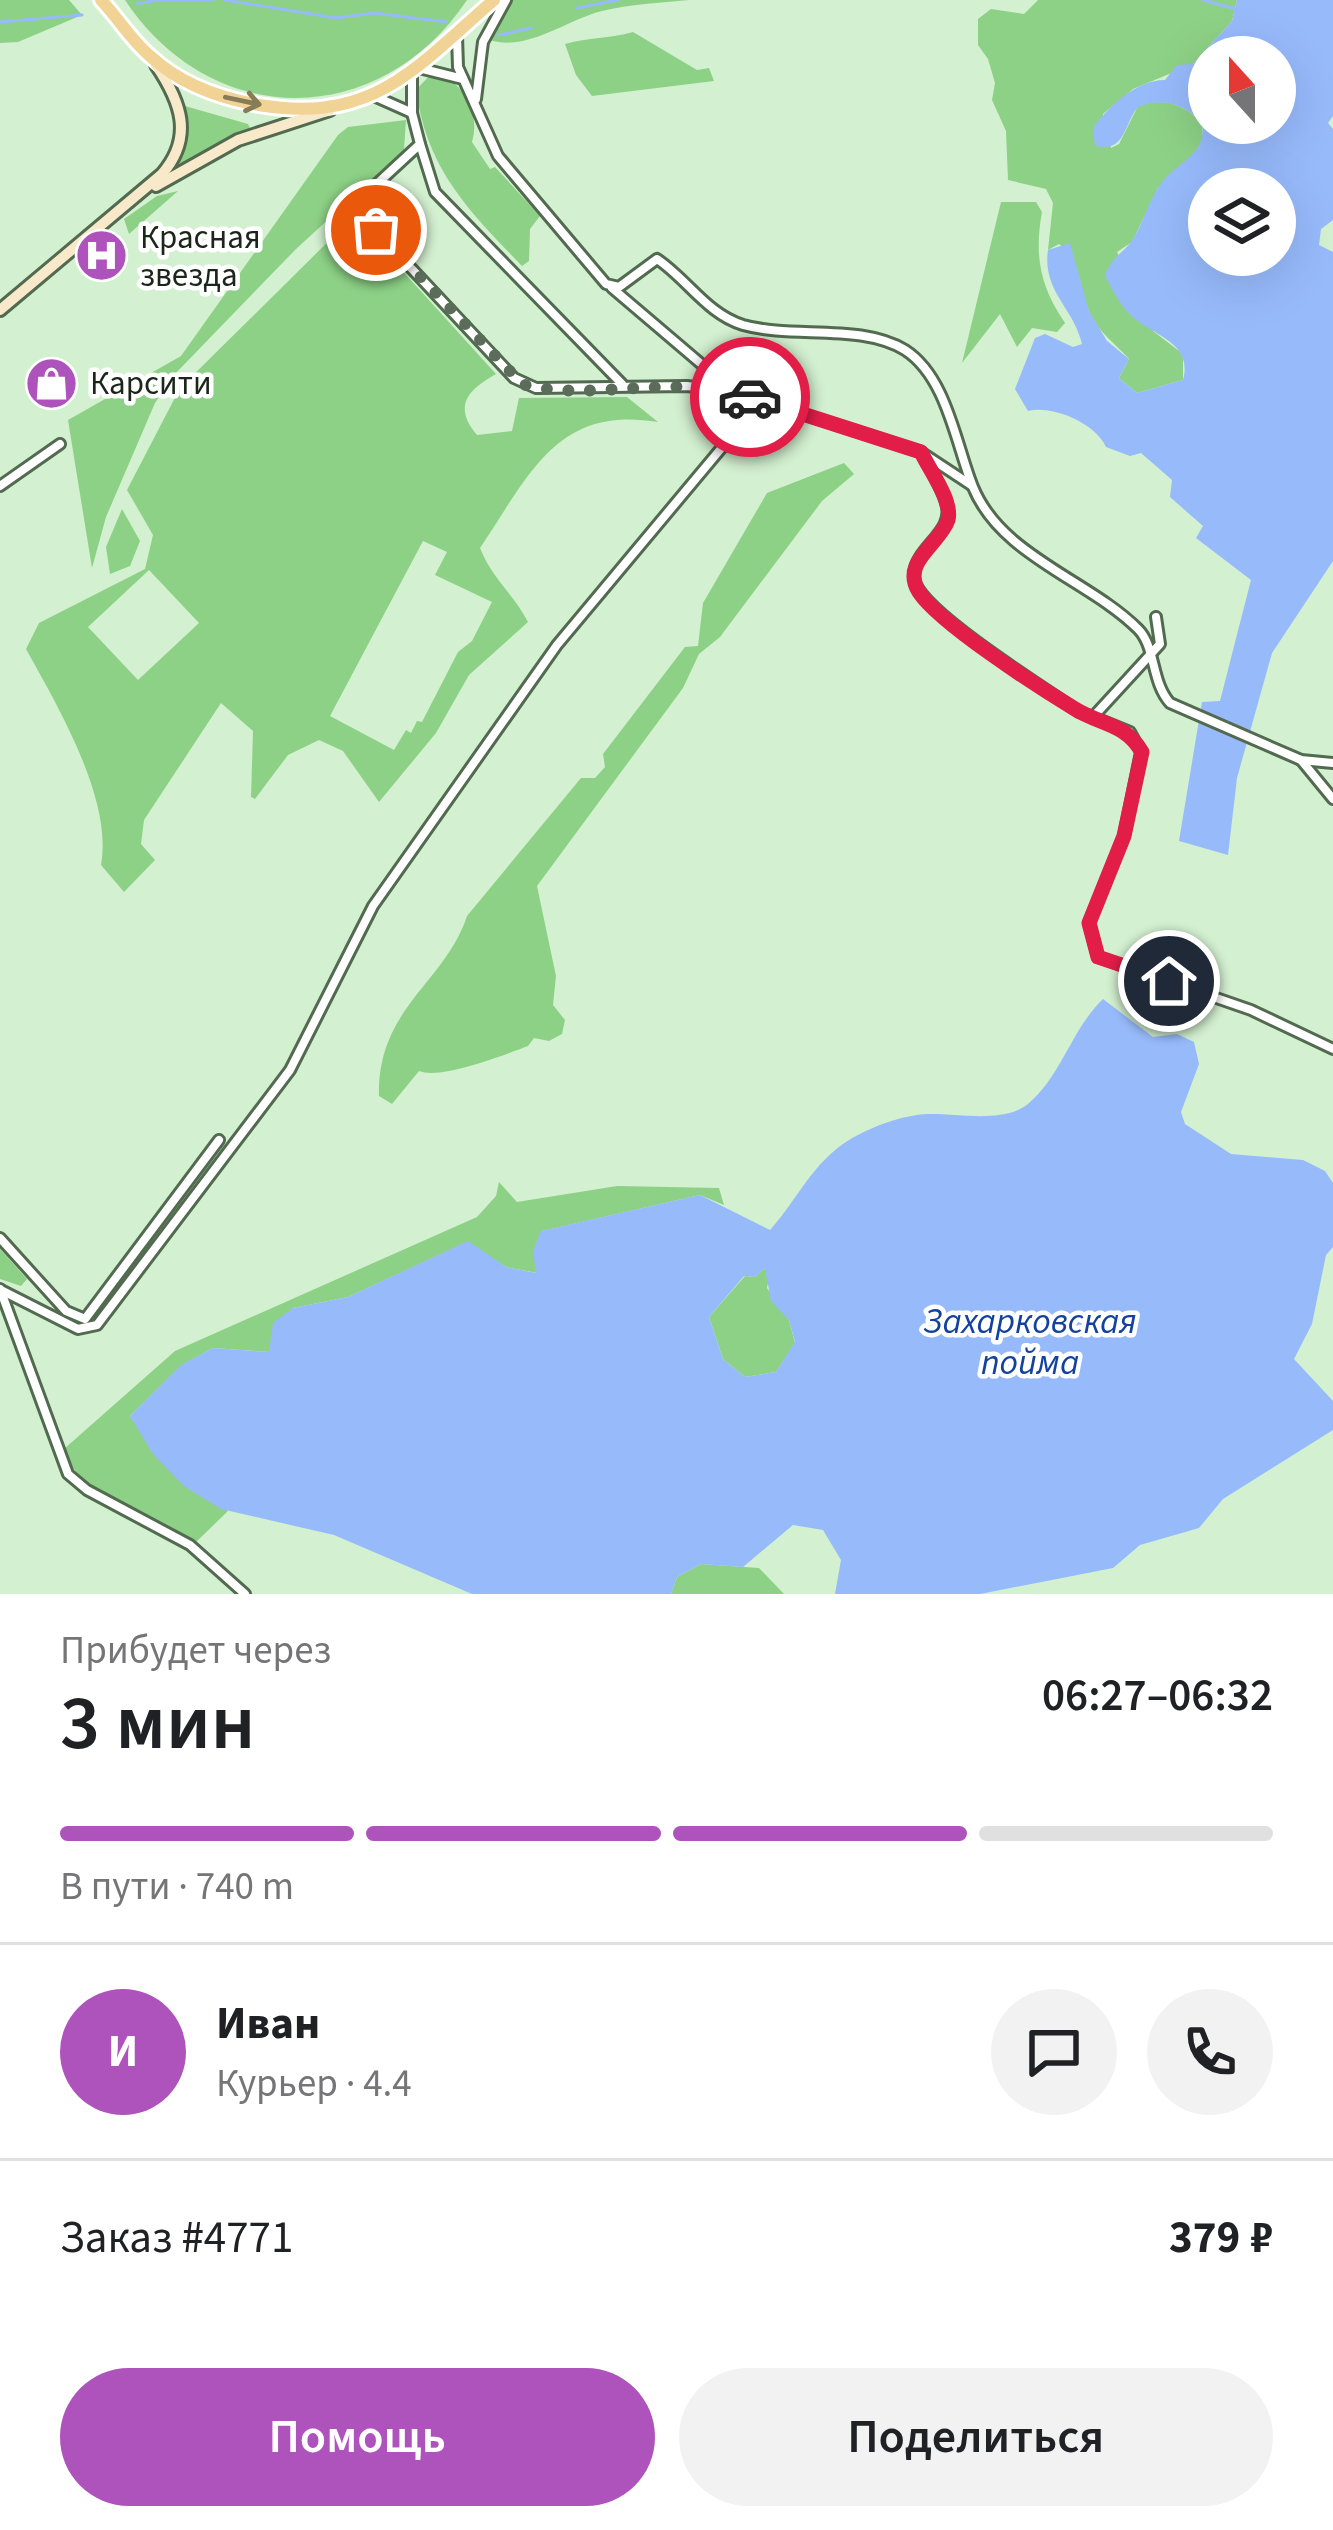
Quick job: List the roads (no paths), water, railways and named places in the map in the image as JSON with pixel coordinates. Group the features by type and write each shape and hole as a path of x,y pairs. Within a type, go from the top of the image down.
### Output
{"main road":[{"path":"0,310 162,174 179,147 182,116 151,58 104,0"},
{"path":"459,33 479,0"},
{"path":"134,199 267,128 374,96 415,71 494,0"},
{"path":"151,58 179,78 223,97 277,108 345,106"}],"street":[{"path":"477,107 483,42 506,0"},
{"path":"459,33 458,68 498,156 610,287 734,392"},
{"path":"468,85 450,72 415,71 412,113 435,192 623,385"},
{"path":"374,96 412,113"},
{"path":"419,144 353,206 514,378 536,388 623,385 734,392 921,452 973,486 1012,536 1139,630 1159,691 1187,712 1257,743 1301,760 1333,764"},
{"path":"610,287 619,287 657,260 734,321 875,340 908,352 943,405 970,464 973,486"},
{"path":"0,486 60,444"},
{"path":"0,1289 78,1329 97,1324 290,1070 373,906 557,645 724,445"},
{"path":"921,452 947,505 948,520 919,560 914,577 919,592 946,618 1093,717 1130,732 1142,752 1124,836 1089,923 1098,957 1251,1010 1333,1049"},
{"path":"1093,717 1160,644 1156,617"},
{"path":"1301,760 1333,799"},
{"path":"0,1238 77,1318 90,1316 219,1140"},
{"path":"0,1289 68,1474 87,1490 190,1545 245,1594"},
{"path":"35,1304 49,1292"}],"water":[{"path":"1237,0 1333,0 1333,116 1328,123 1333,129 1333,220 1321,229 1319,245 1333,252 1333,561 1272,653 1237,778 1228,855 1179,841 1202,702 1220,701 1251,580 1196,538 1203,526 1170,497 1172,480 1141,453 1130,456 1106,447 1093,430 1061,413 1028,411 1015,389 1035,338 1045,334 1073,347 1082,344 1047,264 1048,250 1070,243 1089,311 1107,341 1129,359 1119,378 1137,393 1183,380 1185,367 1178,349 1128,313 1105,276 1133,239 1158,188 1200,144 1296,144 1296,36 1218,36 1232,21"},
{"path":"1188,64 1188,111 1164,103 1138,107 1118,141 1095,146 1093,128 1115,103 1134,89 1165,80 1177,65"},
{"name":"Захарковская пойма","path":"1103,999 1153,1037 1177,1034 1194,1042 1199,1064 1181,1112 1185,1124 1231,1154 1303,1160 1325,1171 1333,1183 1333,1247 1326,1255 1312,1324 1294,1359 1333,1401 1333,1430 1223,1499 1199,1528 1140,1545 1113,1568 980,1594 835,1594 841,1560 823,1530 793,1525 743,1567 701,1564 677,1577 671,1594 472,1594 334,1535 221,1509 184,1486 153,1454 130,1416 181,1365 213,1348 269,1352 273,1323 293,1308 348,1297 468,1241 506,1267 536,1273 533,1251 541,1231 700,1195 770,1230 825,1159 867,1131 918,1115 993,1116 1028,1104 1050,1080","holes":["765,1268 771,1301 789,1320 795,1342 776,1372 745,1377 723,1359 709,1317 744,1276 755,1277"]}],"waterway":[{"path":"137,4 157,0"},
{"path":"159,0 213,0"},
{"path":"225,0 336,18 374,13 446,22"},
{"path":"577,8 618,0"},
{"path":"1203,0 1235,9"},
{"path":"0,22 82,15"},
{"path":"499,35 531,28"}],"place":[{"name":"Красная звезда","path":"101,256"},
{"name":"Карсити","path":"51,383"}]}
